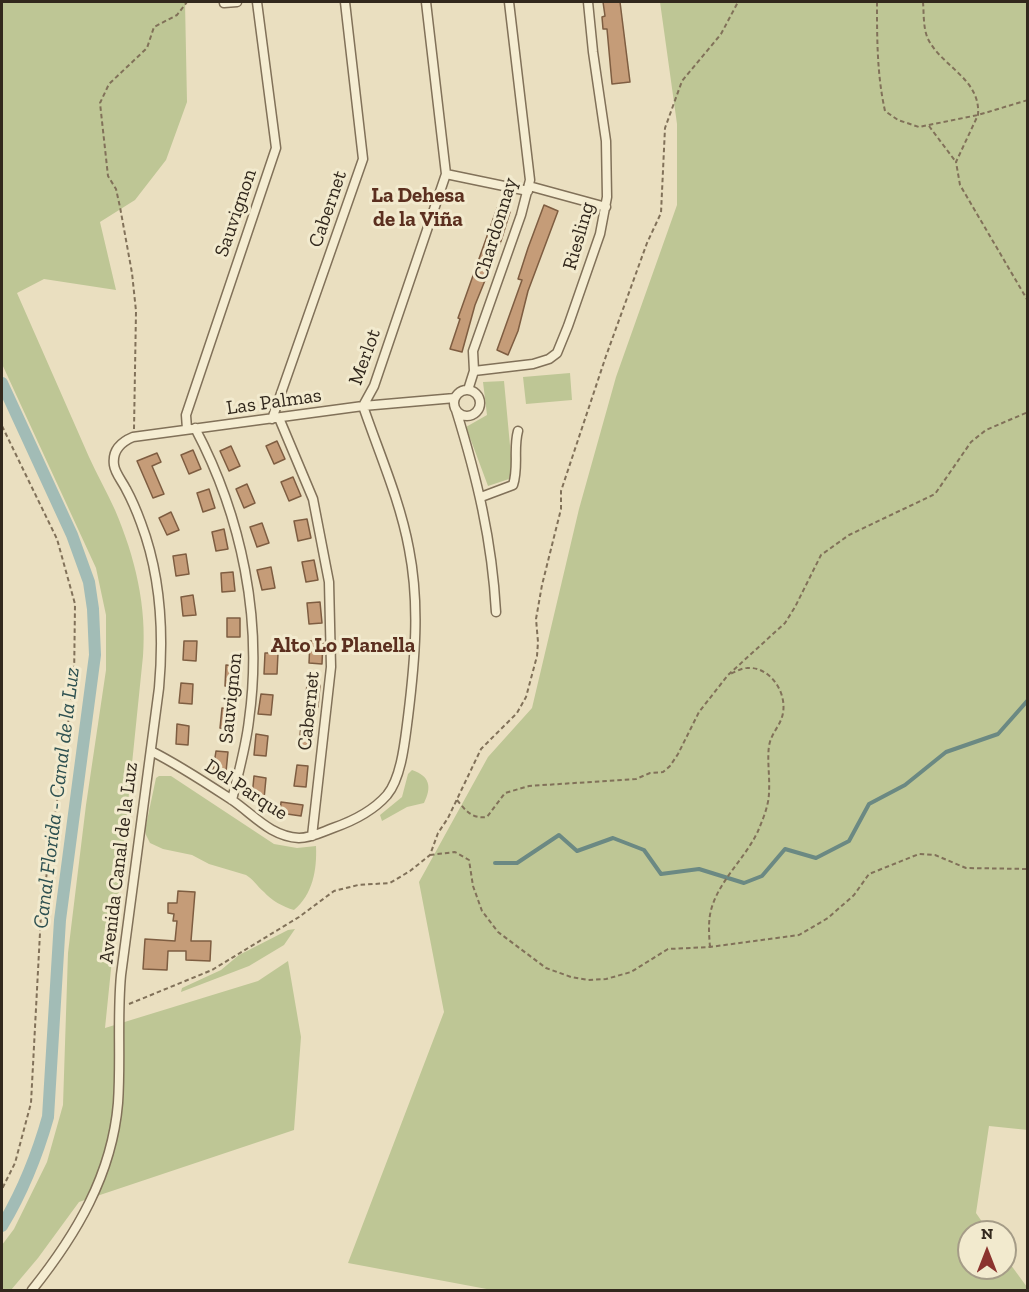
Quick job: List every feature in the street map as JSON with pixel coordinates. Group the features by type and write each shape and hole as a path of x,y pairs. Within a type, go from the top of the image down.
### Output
{"street":[{"path":"224,3 237,2"},
{"name":"Sauvignon","path":"232,800 249,722 252,693 251,608 236,530 222,488 186,415 276,148 257,2"},
{"name":"Cabernet","path":"312,836 330,694 331,610 325,554 314,499 276,419 363,159 345,2"},
{"name":"Merlot","path":"388,794 403,760 415,655 416,602 412,567 403,524 363,406 374,386 446,174 426,2"},
{"name":"Chardonnay","path":"468,390 474,371 473,351 528,189 528,155 509,2"},
{"name":"Riesling","path":"474,371 533,364 549,359 557,353 594,253 606,207 608,180 606,141 588,2"},
{"path":"446,174 528,189 606,207"},
{"name":"Las Palmas","path":"134,437 363,406 455,398 460,392 468,390"},
{"path":"456,410 466,416 477,411 480,404 478,396 468,390"},
{"path":"455,398 456,410 481,497 491,555 496,612"},
{"path":"481,497 513,485 516,475 518,431"},
{"name":"Avenida Canal de la Luz","path":"32,1290 76,1230 96,1191 110,1149 118,1098 118,1008 121,975 162,664 162,632 154,568 142,525 114,468 118,447 123,441 134,437"},
{"name":"Del Parque","path":"151,751 232,800 272,831 299,838 312,836 352,821 371,809 388,794"}],"path":[{"path":"134,437 136,311 132,273 120,207 116,189 108,176 100,103 109,84 147,48 154,27 177,15 188,2"},
{"path":"877,2 876,54 885,111 898,120 919,127 978,115 1028,100"},
{"path":"923,2 926,36 941,58 969,84 975,94 978,115 956,162"},
{"path":"928,125 956,162 960,185 1028,301"},
{"path":"457,800 468,814 478,818 487,817 505,793 512,790 528,786 636,779 650,773 663,772 678,754 699,712 728,675 785,623 821,555 849,535 935,494 971,442 986,430 1028,412"},
{"path":"2,426 57,539 75,604 74,682 40,914 32,1103 15,1163 2,1189"},
{"path":"710,947 711,910 719,891 753,842 767,805 770,794 769,747 771,736 782,717 784,705 782,693 769,674 747,668 728,675"},
{"path":"430,855 455,852 469,860 473,886 482,911 498,932 546,968 588,980 606,979 631,972 668,949 710,947 799,935 828,918 854,895 869,874 919,854 935,855 966,868 1028,869"}],"green space":[{"path":"2,2 185,2 187,102 166,160 135,200 100,222 116,290 44,279 17,293 89,457 115,510 134,564 141,600 143,656 105,1028 258,981 288,961 301,1037 294,1130 79,1202 11,1290 2,1290 2,1245 14,1229 47,1162 63,1105 68,953 86,805 106,670 106,615 96,568 2,364"},
{"path":"660,2 1027,2 1028,1130 989,1126 976,1213 981,1220 957,1220 957,1280 1017,1280 1017,1273 1027,1290 492,1290 348,1263 444,1012 419,882 488,757 532,708 579,509 616,377 677,205 677,124"},
{"path":"570,373 572,400 526,404 523,377"},
{"path":"504,381 512,467 509,479 488,486 466,427 487,415 483,382"},
{"path":"412,770 423,775 428,783 424,803 407,807 382,821 380,815 402,797 408,774"},
{"path":"171,776 274,844 297,848 316,846 316,864 310,889 300,904 294,910 286,907 270,898 246,875 209,864 192,855 163,849 150,843 145,830 156,778"},
{"path":"295,929 284,945 249,966 181,992 182,988 221,970 239,955 288,930"}],"building":[{"path":"603,2 620,2 630,82 612,84 607,29 603,29 602,17 605,16"},
{"path":"544,205 558,211 528,291 518,331 508,355 497,350 522,280 518,279"},
{"path":"497,208 510,212 501,241 475,305 462,352 450,349 460,319 458,318"},
{"path":"277,441 285,459 274,464 266,446"},
{"path":"231,446 240,466 229,471 220,451"},
{"path":"193,450 201,469 189,474 181,455"},
{"path":"157,453 161,462 152,466 164,494 153,498 137,461"},
{"path":"293,477 301,496 289,501 281,482"},
{"path":"247,484 255,503 244,508 236,489"},
{"path":"209,489 215,508 203,512 197,493"},
{"path":"171,512 179,530 167,535 159,518"},
{"path":"307,519 311,538 298,541 294,521"},
{"path":"262,523 269,543 257,547 250,527"},
{"path":"224,529 228,549 216,551 212,532"},
{"path":"186,554 189,574 176,576 173,556"},
{"path":"314,560 318,580 306,582 302,562"},
{"path":"271,567 275,588 262,590 257,570"},
{"path":"233,572 235,591 222,592 221,573"},
{"path":"193,595 196,615 183,616 181,597"},
{"path":"320,602 322,623 309,624 307,603"},
{"path":"227,618 240,618 240,637 227,637"},
{"path":"184,641 197,641 196,661 183,660"},
{"path":"310,641 323,641 322,664 309,663"},
{"path":"265,653 278,653 277,674 264,674"},
{"path":"226,665 238,666 238,687 225,686"},
{"path":"181,683 193,684 192,704 179,703"},
{"path":"307,684 320,685 318,707 305,706"},
{"path":"261,694 273,695 271,715 258,714"},
{"path":"222,708 234,710 231,730 220,728"},
{"path":"177,724 189,726 188,745 176,744"},
{"path":"301,725 314,727 312,747 299,746"},
{"path":"256,734 268,736 266,756 254,755"},
{"path":"216,751 228,752 226,772 213,770"},
{"path":"297,765 308,766 306,787 294,786"},
{"path":"254,776 266,778 264,799 252,797"},
{"path":"281,802 303,805 301,816 280,813"},
{"path":"178,891 195,892 191,941 211,941 210,961 186,960 186,951 168,951 167,970 143,969 145,939 175,941 177,921 173,921 174,914 168,913 168,903 177,903"}],"waterway":[{"name":"Canal Florida - Canal de la Luz","path":"2,383 72,535 89,582 95,655 60,920 48,1117 29,1173 2,1226"},
{"path":"495,863 517,863 559,835 577,851 613,838 644,850 661,874 699,869 744,883 762,876 785,849 816,858 849,841 869,804 905,785 946,752 998,734 1028,700"}],"district":[{"name":"La Dehesa de la Viña","path":"418,208"},
{"name":"Alto Lo Planella","path":"343,646"}]}
